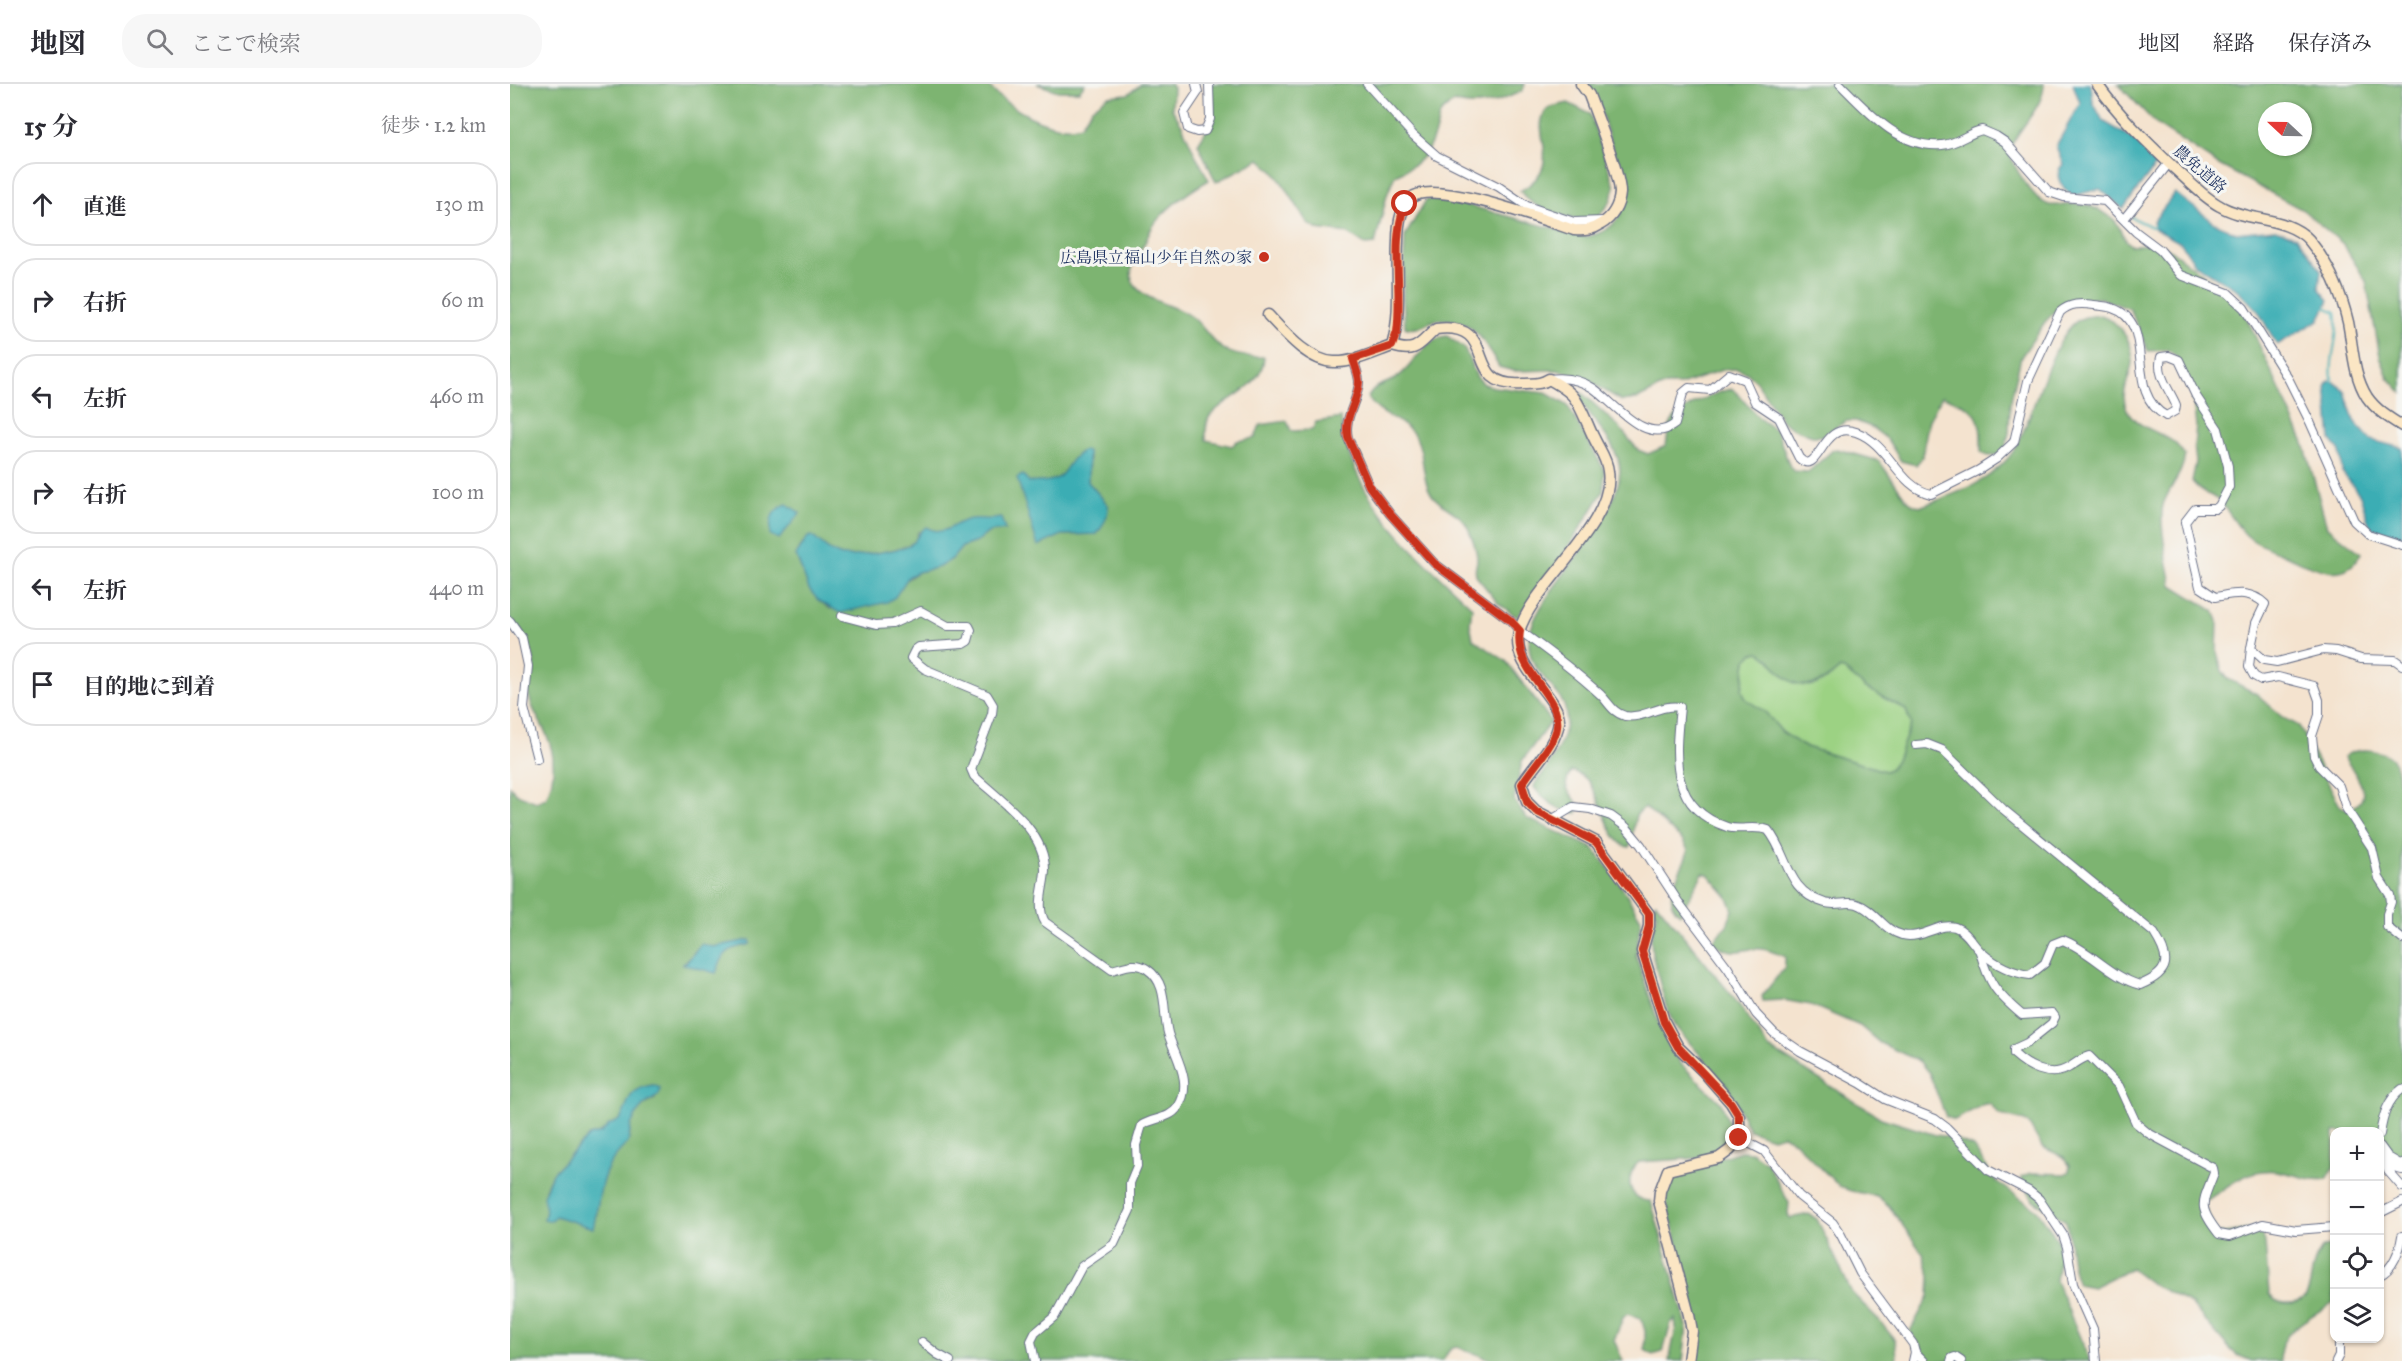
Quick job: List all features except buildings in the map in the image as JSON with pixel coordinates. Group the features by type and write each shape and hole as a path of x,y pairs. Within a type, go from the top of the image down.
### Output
{"street":[{"path":"1196,84 1197,92 1192,103 1184,112 1188,129 1197,132 1205,131 1210,119 1209,84"},
{"path":"1367,84 1413,135 1437,156 1499,187 1527,206 1574,222 1585,224 1601,220 1605,222"},
{"path":"1392,346 1398,324 1400,219 1405,204 1412,196 1431,191 1457,194 1583,231 1605,222 1614,212 1618,203 1618,181 1589,95 1581,84"},
{"path":"1840,84 1885,127 1924,144 1944,145 1982,130 1996,136 2005,142 2049,192 2064,197 2105,201 2136,232 2160,250 2181,275 2228,292 2244,308 2300,401 2354,521 2368,534 2402,544"},
{"name":"農免道路","path":"2097,84 2141,137 2220,207 2283,225 2308,240 2332,276 2339,294 2348,322 2356,370 2366,396 2377,409 2402,426"},
{"path":"2124,219 2169,163"},
{"path":"1268,315 1283,332 1316,357 1334,363 1392,346 1406,350 1417,348 1436,329 1458,329 1477,342 1485,369 1495,380 1507,385 1542,383 1549,378 1565,376 1591,387 1636,424 1653,431 1662,431 1675,424 1683,393 1689,388 1710,390 1729,374 1737,376 1745,380 1755,402 1779,418 1803,462 1809,464 1813,462 1825,442 1837,432 1855,431 1871,439 1883,449 1913,486 1930,494 1996,459 2014,442 2028,381 2060,312 2073,304 2086,303 2112,308 2123,314 2138,336 2140,373 2150,403 2166,416 2175,411 2176,405 2167,388 2159,364 2161,357 2169,356 2179,360 2196,396 2218,429 2228,466 2229,487 2223,500 2215,509 2200,508 2191,512 2185,528 2200,586 2215,597 2249,594 2259,598 2265,604 2256,623 2251,648 2249,667 2254,676 2261,680 2278,677 2314,686 2319,700 2319,715 2312,736 2314,756 2319,766 2339,786 2346,808 2372,848 2379,878 2390,896 2387,927 2402,939"},
{"path":"1353,359 1359,384 1347,417 1346,430 1375,496 1434,563 1510,620 1520,631 1603,697 1615,712 1624,716 1635,716 1668,705 1680,707 1676,742 1679,780 1689,802 1704,817 1727,827 1760,827 1768,830 1791,876 1812,897 1826,904 1857,904 1901,935 1912,937 1948,926 1956,927 1965,933 1980,952 2011,970 2030,975 2045,963 2053,944 2063,940 2080,948 2119,977 2140,985 2157,976 2167,959 2165,950 2154,933 2003,809 1942,750 1927,744 1916,745"},
{"path":"1549,378 1573,394 1606,462 1608,489 1578,546 1531,608 1520,631 1518,640 1521,655 1528,670 1556,710 1559,720 1554,736 1522,784 1527,802 1536,811 1596,842 1649,914 1649,926 1642,951 1664,1022 1678,1047 1731,1103 1739,1116 1739,1138 1730,1150 1719,1158 1668,1170 1659,1191 1659,1201 1692,1331 1688,1361"},
{"path":"842,616 876,625 892,624 921,611 948,626 969,626 971,630 968,641 963,644 919,647 911,658 925,669 987,695 993,705 992,714 971,769 974,776 1022,822 1037,841 1045,870 1041,916 1053,928 1112,970 1134,964 1149,970 1161,988 1166,1002 1167,1031 1184,1074 1180,1105 1167,1116 1150,1120 1142,1125 1136,1145 1137,1166 1130,1183 1130,1210 1114,1244 1082,1266 1055,1316 1035,1333 1031,1341 1035,1361"},
{"path":"510,621 522,638 528,666 524,708 537,759"},
{"path":"2251,648 2269,662 2323,650 2336,651 2361,659 2395,660 2402,665"},
{"path":"1552,819 1573,807 1590,809 1611,816 1626,827 1651,858 1679,903 1728,968 1756,1014 1774,1033 1800,1052 1860,1083 1885,1100 1935,1119 1947,1128 1988,1170 2029,1191 2039,1199 2065,1241 2073,1284 2093,1329 2096,1361"},
{"path":"1980,952 1992,987 2016,1010 2022,1015 2052,1012 2055,1017 2052,1023 2027,1043 2014,1049 2014,1054 2037,1070 2048,1072 2060,1072 2089,1056 2097,1063 2105,1075 2119,1086 2136,1123 2148,1133 2213,1168 2214,1173 2202,1204 2205,1214 2219,1234 2230,1236 2263,1224 2296,1230 2330,1227"},
{"path":"2381,1127 2391,1099 2402,1089"},
{"path":"1739,1138 1764,1151 1799,1196 1833,1223 1841,1234 1860,1273 1913,1344 1915,1352 1913,1361"},
{"path":"2384,1155 2402,1163"},
{"path":"2384,1155 2394,1168 2402,1170"},
{"path":"2384,1155 2388,1171 2402,1187"},
{"path":"2384,1211 2402,1202"},
{"path":"2384,1273 2400,1249 2402,1236"},
{"path":"922,1342 950,1361"},
{"path":"2336,1361 2339,1355 2339,1343"},
{"path":"1915,1352 1924,1361"},
{"path":"1951,1361 1955,1357 1961,1361"}],"green space":[{"path":"510,84 987,84 1005,101 1030,116 1057,126 1069,127 1081,125 1092,108 1108,96 1128,94 1141,84 1170,84 1173,88 1172,109 1209,180 1186,194 1158,219 1137,255 1132,266 1131,277 1136,287 1148,297 1192,317 1225,350 1244,356 1264,357 1262,368 1250,385 1208,418 1206,440 1232,446 1237,441 1255,438 1260,425 1287,421 1291,431 1312,430 1316,422 1341,418 1347,447 1357,474 1371,499 1408,545 1472,607 1470,623 1473,639 1506,661 1551,721 1522,761 1514,800 1526,818 1593,848 1615,876 1641,919 1636,956 1661,1030 1681,1064 1721,1103 1732,1131 1730,1141 1719,1153 1699,1158 1639,1162 1634,1167 1630,1180 1630,1186 1637,1197 1651,1201 1687,1326 1683,1361 1669,1361 1676,1328 1675,1319 1671,1323 1663,1352 1653,1355 1645,1350 1645,1331 1641,1318 1627,1314 1614,1340 1623,1361 1495,1361 1457,1347 1450,1350 1443,1361 510,1361 510,786 517,794 536,802 546,798 553,767 550,744 529,696 528,687 534,664 531,650 510,619","holes":["1080,452 1089,457 1088,482 1108,505 1097,534 1062,535 1023,475 1029,482 1048,482 1064,473","1001,518 1004,530 989,532 976,542 962,547 952,559 939,567 918,572 906,580 830,609 814,594 797,558 799,549 812,536 839,555 854,556 902,547 916,540 918,532 940,532 973,519 987,521","750,940 750,944 734,948 725,954 717,969 684,964 701,944 713,947","653,1085 655,1099 643,1106 632,1120 627,1144 619,1149 608,1166 600,1190 597,1214 555,1216 544,1219 545,1189 552,1174 589,1136 601,1133 610,1124 618,1121 630,1098 642,1088"]},
{"path":"1037,84 1085,84 1079,91 1058,91"},
{"path":"1208,84 1525,84 1523,90 1507,98 1481,105 1455,102 1441,113 1431,144 1424,156 1414,165 1395,175 1387,195 1375,244 1365,245 1347,233 1317,229 1308,224 1286,188 1260,159 1216,182 1198,144 1207,129 1214,108 1212,92"},
{"path":"1587,84 2044,84 2040,101 2009,151 2031,191 2050,205 2082,204 2105,213 2115,221 2130,245 2159,244 2168,248 2240,303 2304,443 2327,527 2361,553 2346,569 2326,571 2263,546 2246,535 2221,503 2198,488 2192,481 2196,462 2194,446 2196,426 2192,391 2176,356 2168,350 2148,351 2130,309 2100,298 2074,300 2060,306 2045,322 2021,357 2010,404 2009,433 2004,452 1989,456 1981,452 1979,421 1975,415 1970,409 1942,396 1929,420 1922,457 1916,465 1901,461 1887,439 1871,427 1856,421 1846,421 1822,436 1812,436 1792,428 1783,422 1755,380 1747,373 1737,369 1722,370 1681,385 1666,385 1637,399 1622,401 1584,378 1557,370 1514,371 1499,367 1474,330 1459,322 1438,320 1417,328 1405,327 1403,297 1405,236 1426,200 1441,198 1585,237 1602,232 1614,223 1621,213 1623,187 1601,113"},
{"path":"2118,84 2402,84 2402,393 2388,377 2380,356 2366,281 2343,244 2303,210 2219,165 2157,125"},
{"path":"1568,103 1590,114 1615,187 1610,202 1597,219 1577,219 1544,210 1520,191 1534,181 1542,170 1544,149 1541,129 1546,111 1553,106"},
{"path":"2101,315 2114,322 2124,334 2131,348 2132,363 2124,394 2129,413 2144,426 2174,442 2185,455 2182,468 2162,510 2166,555 2172,585 2214,611 2218,621 2217,652 2222,671 2228,679 2257,694 2282,717 2299,726 2340,806 2347,809 2361,800 2363,793 2358,778 2344,757 2356,751 2371,750 2391,759 2396,767 2402,792 2402,1156 2384,1154 2384,1127 2330,1127 2330,1174 2327,1179 2307,1178 2276,1171 2256,1172 2237,1180 2203,1203 2217,1234 2260,1228 2265,1242 2269,1294 2280,1302 2294,1303 2305,1297 2318,1255 2323,1247 2330,1246 2330,1305 2290,1333 2280,1351 2281,1361 2252,1361 2237,1355 2191,1304 2152,1284 2131,1268 2093,1287 2078,1284 2073,1269 2066,1221 2033,1200 2021,1177 2030,1173 2065,1174 2069,1171 2070,1166 2064,1157 2042,1147 2029,1124 2000,1115 1990,1104 1984,1104 1955,1120 1946,1117 1929,1073 1919,1061 1880,1043 1860,1026 1811,1005 1783,1000 1763,1001 1762,996 1785,967 1785,957 1762,949 1727,950 1712,942 1727,925 1733,910 1727,896 1708,874 1703,873 1680,914 1674,907 1672,891 1688,850 1683,841 1645,807 1636,815 1630,847 1623,845 1611,830 1593,788 1585,778 1572,771 1566,785 1578,806 1577,813 1564,811 1542,796 1534,787 1560,744 1565,729 1566,714 1558,695 1536,668 1531,657 1529,644 1531,629 1539,610 1552,590 1601,522 1613,499 1619,478 1618,459 1615,452 1578,398 1582,393 1619,427 1638,450 1648,454 1666,446 1671,423 1682,412 1709,397 1733,389 1760,419 1777,431 1790,467 1794,471 1808,472 1837,449 1879,461 1907,500 1922,506 1979,482 2009,457 2018,443 2061,340 2072,326 2090,316","holes":["1759,652 1768,658 1787,679 1802,685 1817,683 1839,669 1844,670 1866,688 1906,710 1911,724 1897,760 1891,768 1886,771 1881,770 1803,746 1782,732 1766,713 1746,699 1742,690 1746,660"]},
{"path":"1447,336 1464,348 1477,377 1484,384 1546,393 1567,405 1605,471 1603,492 1551,575 1517,617 1498,603 1477,577 1475,570 1477,556 1470,531 1461,518 1432,495 1426,481 1420,447 1413,433 1402,423 1377,409 1368,397 1377,387 1402,374 1431,342"},
{"path":"1759,652 1794,683 1809,686 1817,684 1832,676 1839,669 1844,670 1866,688 1906,710 1911,724 1897,760 1891,768 1886,771 1881,770 1803,746 1782,732 1766,713 1746,699 1742,690 1746,660"},
{"path":"1656,902 1734,998 1769,1048 1881,1118 1950,1137 1973,1147 1996,1181 2037,1210 2057,1239 2060,1255 2056,1281 2090,1361 1930,1361 1910,1331 1929,1296 1930,1275 1923,1254 1889,1206 1877,1196 1840,1187 1796,1143 1787,1137 1783,1135 1772,1138 1749,1130 1729,1088 1674,1025 1666,1006 1652,954 1651,938 1657,914 1652,907"},
{"path":"1741,1151 1751,1152 1767,1163 1789,1203 1790,1218 1809,1214 1817,1219 1852,1293 1895,1340 1897,1356 1895,1361 1694,1361 1695,1326 1691,1303 1663,1190 1673,1173"}],"water":[{"path":"2073,84 2091,84 2093,102 2103,121 2140,143 2159,161 2123,209 2100,189 2072,196 2058,177 2063,164 2056,146 2080,103"},
{"path":"2175,193 2215,223 2236,233 2275,229 2297,237 2321,270 2319,288 2329,300 2319,320 2277,345 2258,311 2239,291 2195,264 2181,243 2155,229 2153,222"},
{"path":"2329,381 2334,382 2345,391 2354,421 2371,440 2402,448 2402,537 2372,528 2360,495 2342,472 2340,451 2331,440 2326,385"},
{"path":"1084,450 1088,452 1088,482 1108,505 1105,521 1097,534 1062,535 1038,546 1017,478 1023,475 1029,482 1053,480 1059,477 1070,462"},
{"path":"787,504 800,513 779,539 770,535 771,520 778,509"},
{"path":"1001,518 1005,530 989,532 976,542 962,547 952,559 939,567 909,576 895,597 887,602 840,613 818,600 809,589 796,555 808,537 812,536 839,555 863,555 911,544 926,527 940,531 966,520"},
{"path":"750,940 750,944 727,952 716,973 683,964 701,944 713,947"},
{"path":"653,1085 660,1088 659,1095 637,1113 631,1125 628,1143 618,1153 606,1172 593,1228 555,1216 552,1221 544,1219 546,1211 543,1196 552,1174 589,1136 601,1133 622,1117 629,1098 634,1093"}],"waterway":[{"path":"2131,217 2152,227 2156,226"},
{"path":"2323,306 2336,312 2333,384"}],"place":[{"name":"広島県立福山少年自然の家","path":"1264,257"}],"route":[{"path":"1405,204 1400,219 1398,240 1397,332 1392,346 1353,359 1359,384 1347,417 1348,438 1369,486 1390,514 1434,563 1510,620 1520,631 1518,640 1521,655 1528,670 1556,710 1559,720 1554,736 1522,784 1527,802 1536,811 1596,842 1649,914 1649,926 1642,951 1664,1022 1678,1047 1731,1103 1739,1116 1739,1138"}]}
